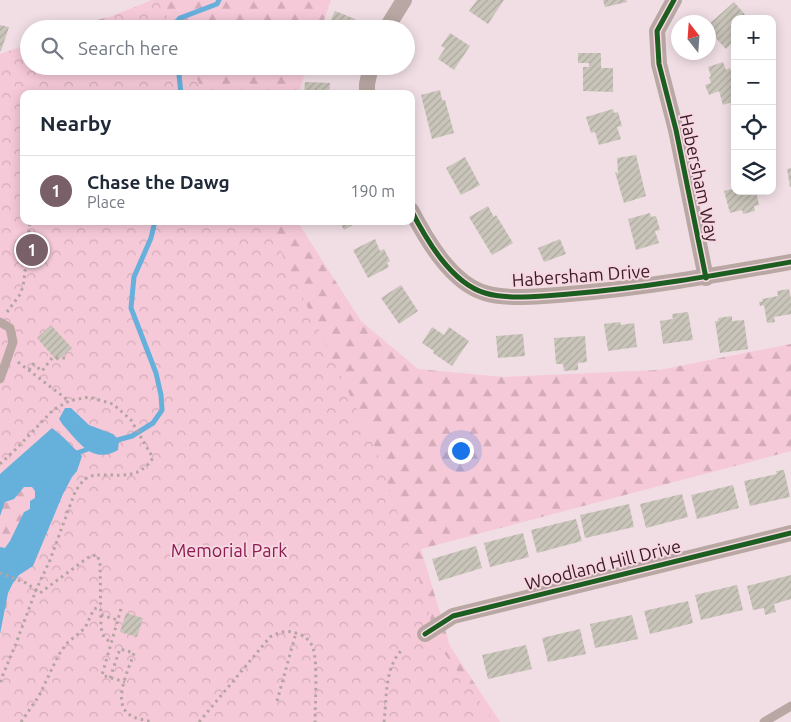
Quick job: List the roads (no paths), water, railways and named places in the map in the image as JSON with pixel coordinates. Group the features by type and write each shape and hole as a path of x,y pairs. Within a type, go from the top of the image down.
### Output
{"street":[{"path":"392,20 404,0"},
{"name":"Habersham Way","path":"674,0 657,31 659,64 676,130 706,278"},
{"path":"367,90 369,75"},
{"name":"Habersham Drive","path":"415,217 435,253 463,282 485,293 520,297 613,290 706,278 791,262"},
{"name":"Woodland Hill Drive","path":"425,634 453,616 791,533"}],"lane":[{"path":"0,379 10,356 13,342 10,328 2,318"},
{"path":"764,722 791,706"}],"water":[{"path":"65,408 71,408 89,425 113,434 119,440 118,450 101,455 87,450 59,419"},
{"path":"52,428 82,456 77,471 63,494 33,566 19,575 8,593 0,634 0,547 5,548 24,512 30,509 30,501 35,498 35,491 32,487 24,487 14,499 5,502 0,516 0,474"}],"waterway":[{"path":"178,20 217,4 219,0"},
{"path":"179,75 181,90"},
{"path":"114,441 132,436 153,423 162,410 156,373 131,308 134,277 151,238 154,225"},
{"path":"74,454 94,447"}],"place":[{"name":"Chase the Dawg","path":"32,250"}],"park label":[{"name":"Memorial Park","path":"229,551"}]}
